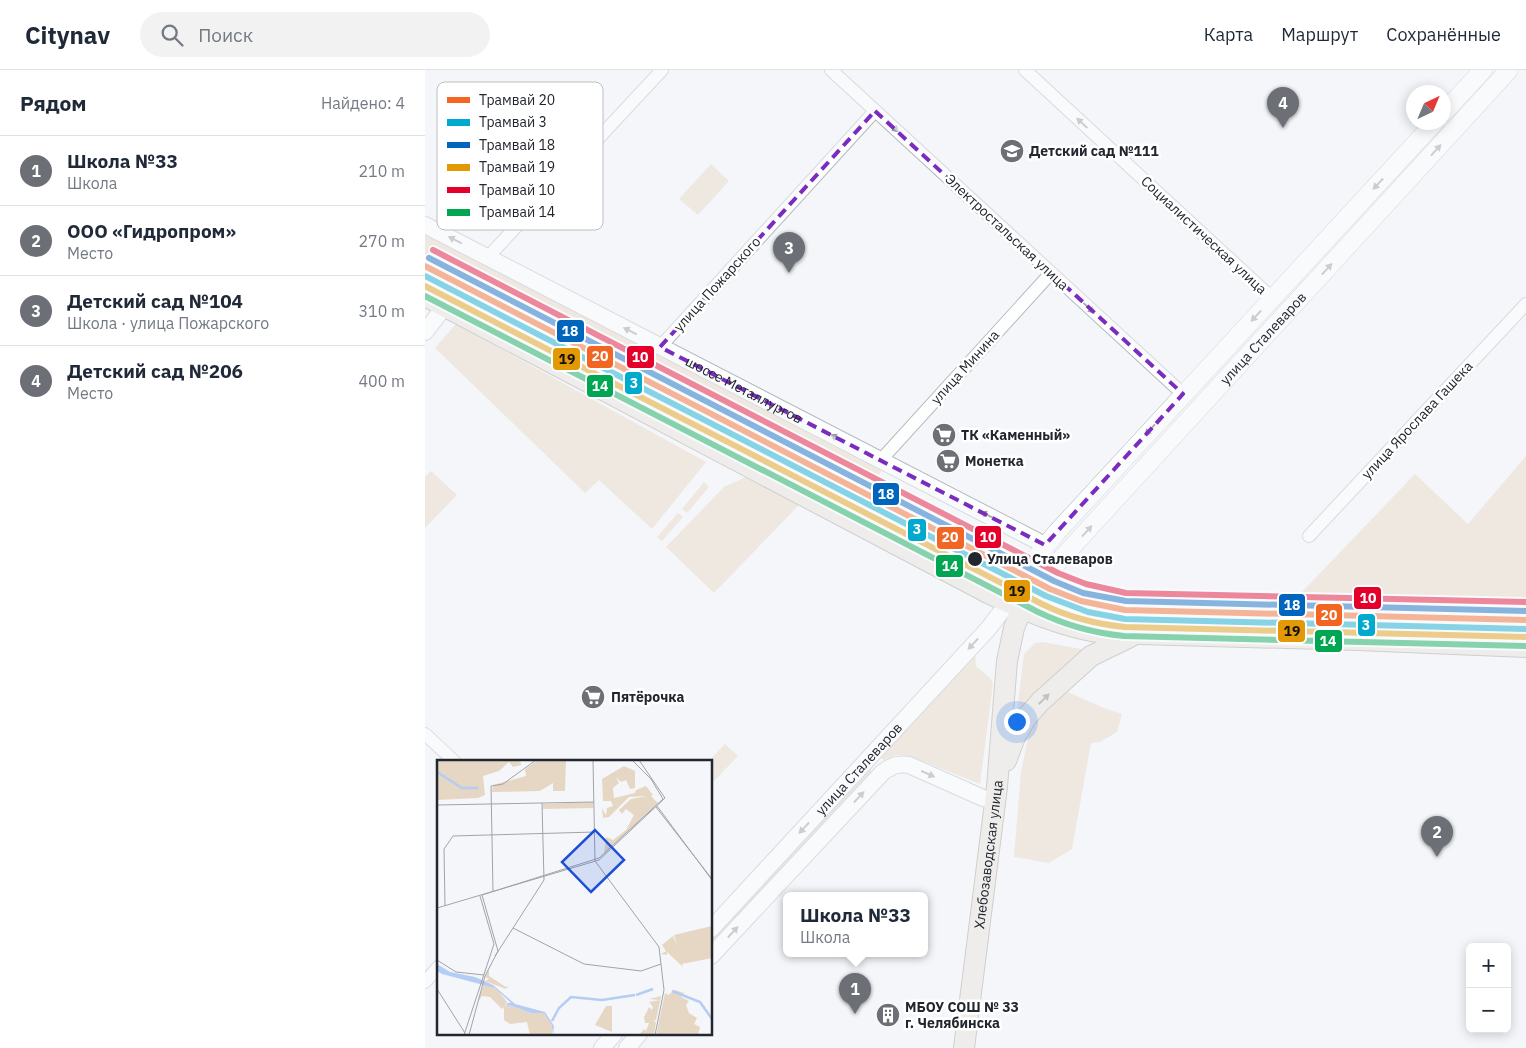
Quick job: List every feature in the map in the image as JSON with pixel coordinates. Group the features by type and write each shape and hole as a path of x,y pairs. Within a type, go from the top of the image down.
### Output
{"main road":[{"name":"улица Сталеваров","path":"1011,606 1039,583 1509,70"},
{"path":"1451,102 1472,74 1487,94"},
{"name":"улица Сталеваров","path":"1011,606 1022,575 1045,546 1428,130"},
{"path":"425,296 1011,606 1083,630 1103,633 1526,647"},
{"path":"1183,394 1199,409"},
{"name":"шоссе Металлургов","path":"1045,546 1061,559"},
{"name":"Хлебозаводская улица","path":"964,1048 997,794 1007,661 1014,628 1011,606"},
{"path":"997,794 1015,737 1025,718 1091,656 1106,647 1137,634"}],"street":[{"path":"603,133 662,70"},
{"name":"Электростальская улица","path":"831,70 1183,394"},
{"name":"Социалистическая улица","path":"1025,70 1272,298"},
{"name":"улица Пожарского","path":"660,347 875,111"},
{"name":"шоссе Металлургов","path":"425,224 1045,546"},
{"path":"488,257 513,230"},
{"name":"улица Минина","path":"880,461 1051,273"},
{"name":"улица Ярослава Гашека","path":"1309,536 1526,304"},
{"path":"425,332 445,306"},
{"name":"улица Сталеваров","path":"713,927 1011,606"},
{"path":"425,734 453,760"},
{"path":"873,753 882,764 883,772 894,765 909,766 983,798 997,794"},
{"name":"улица Сталеваров","path":"713,954 883,772"},
{"path":"425,982 437,968"},
{"path":"602,1048 612,1036"},
{"path":"627,1048 637,1036"}],"highlighted area":[{"path":"875,111 1183,394 1045,545 660,347"}],"shaded area":[{"path":"711,164 729,181 698,215 679,199"},
{"path":"425,228 884,465 872,489 425,259"},
{"path":"456,324 706,462 652,529 599,480 585,493 435,348"},
{"path":"1526,456 1526,614 1281,614 1415,474 1468,524"},
{"path":"431,471 457,495 425,528 425,477"},
{"path":"748,476 799,505 714,593 666,547 724,487"},
{"path":"704,482 709,487 687,513 682,509"},
{"path":"678,513 683,517 662,541 657,537"},
{"path":"1043,642 1086,650 1015,727 1024,654 1035,643"},
{"path":"975,649 976,666 991,679 993,684 980,784 912,757 893,756 886,763 878,754"},
{"path":"1063,690 1122,714 1117,732 1100,742 1091,743 1072,849 1049,863 1014,857 1021,772 1029,733 1043,711"},
{"path":"725,744 738,756 714,781 713,760 710,760"},
{"path":"868,769 874,773 713,949 713,930"}],"tram line":[{"name":"10","path":"433,250 1058,573 1086,584 1126,593 1526,602"},
{"name":"18","path":"429,258 1054,581 1083,593 1126,601 1526,611"},
{"name":"20","path":"425,266 1050,589 1081,601 1125,610 1526,620"},
{"name":"3","path":"425,276 1046,596 1088,612 1125,619 1526,629"},
{"name":"19","path":"425,286 1042,604 1072,616 1092,622 1125,627 1526,637"},
{"name":"14","path":"425,296 1038,612 1069,625 1091,631 1124,636 1525,646"}],"place":[{"name":"Детский сад №206","path":"1283,128"},
{"name":"Детский сад №111","path":"1012,151"},
{"name":"Детский сад №104","path":"789,273"},
{"name":"ТК «Каменный»","path":"944,435"},
{"name":"Монетка","path":"948,461"},
{"name":"Улица Сталеваров","path":"975,559"},
{"name":"Пятёрочка","path":"593,697"},
{"name":"ООО «Гидропром»","path":"1437,857"},
{"name":"Школа №33","path":"855,1014"},
{"name":"МБОУ СОШ № 33 г. Челябинска","path":"888,1015"}]}
